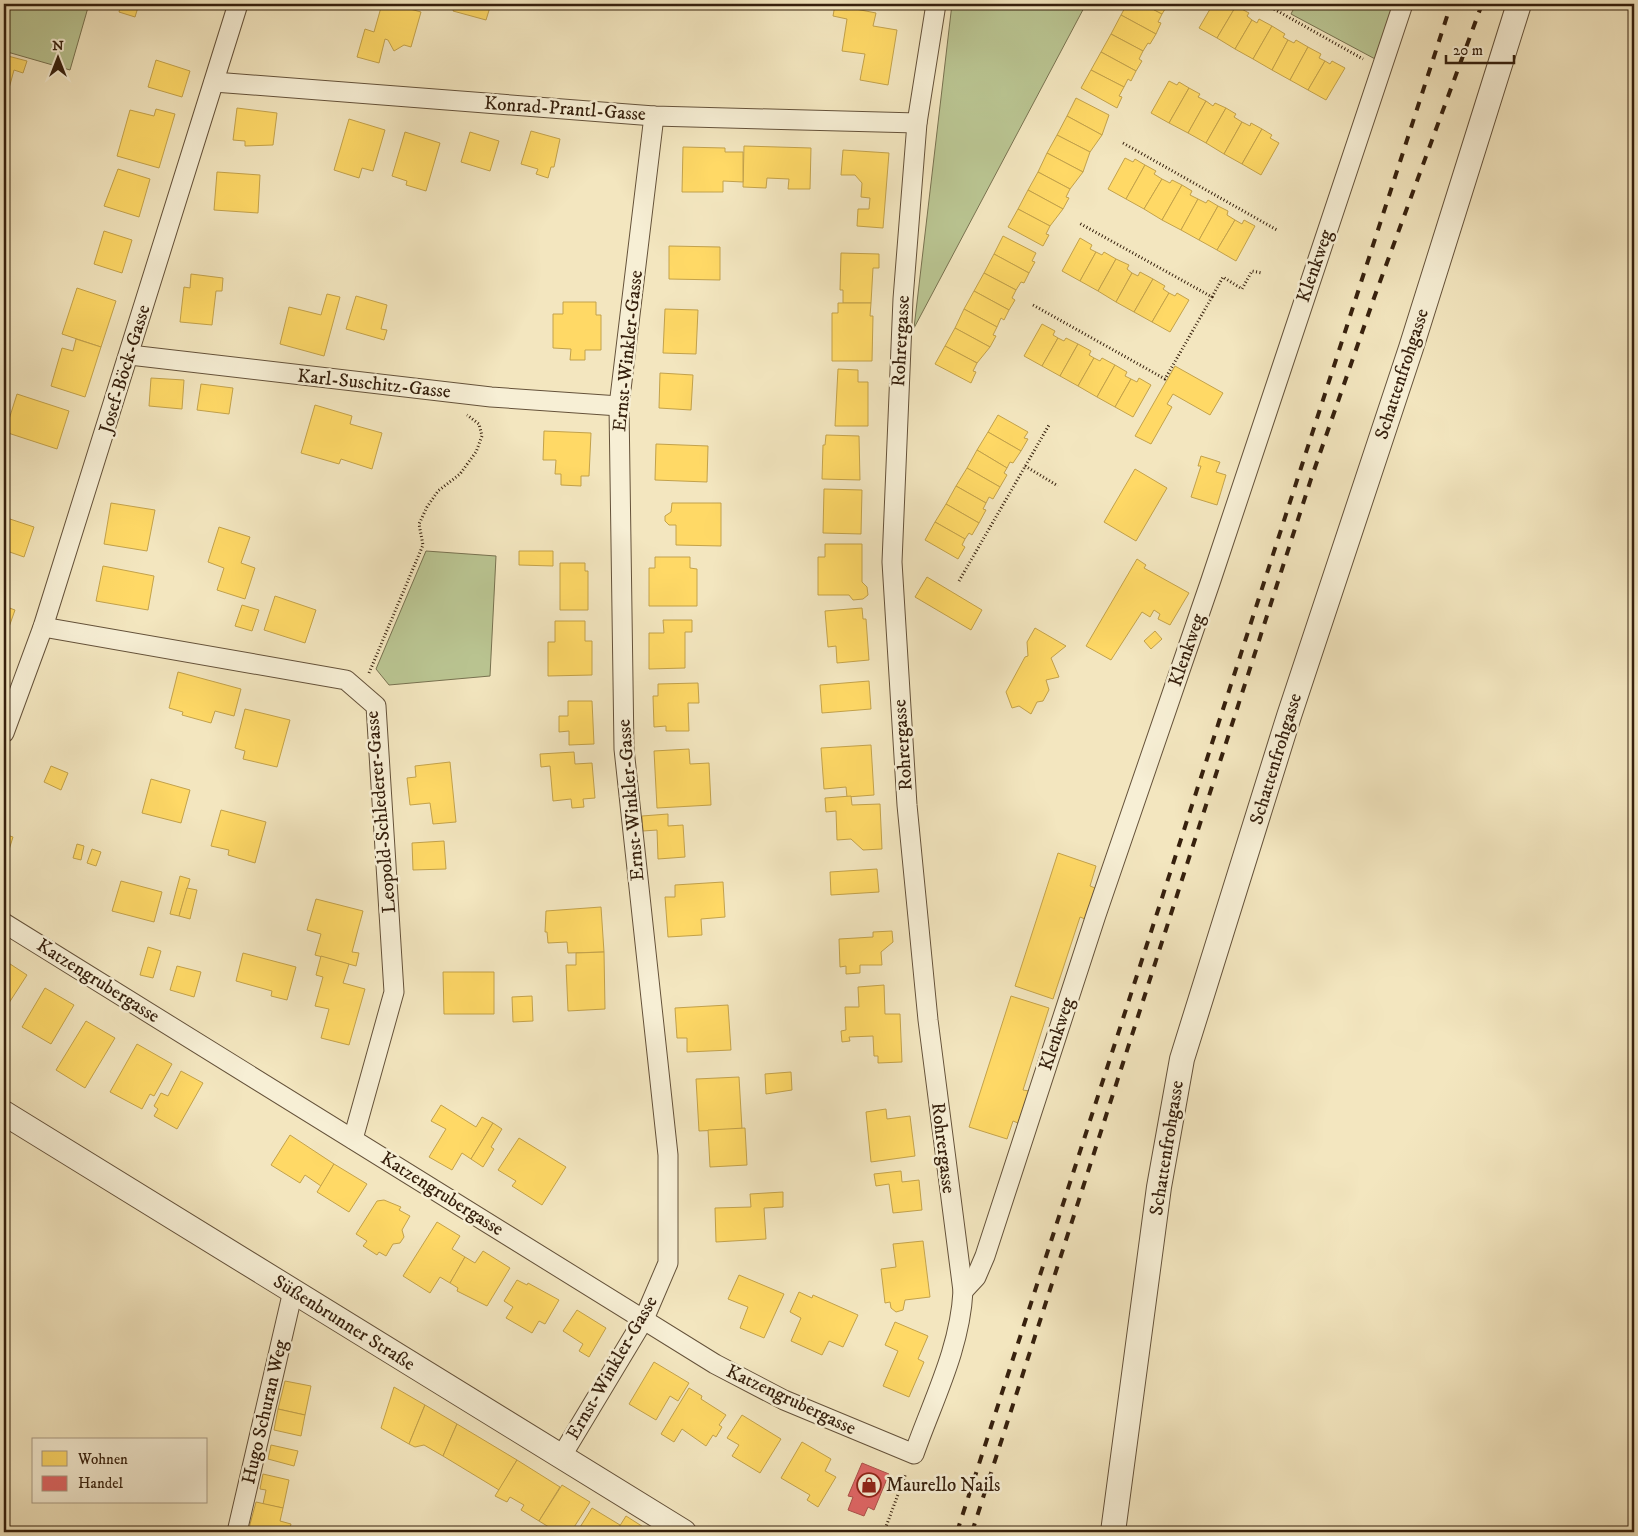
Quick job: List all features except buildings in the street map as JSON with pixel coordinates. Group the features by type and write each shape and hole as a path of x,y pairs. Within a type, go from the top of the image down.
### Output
{"street":[{"name":"Josef-Böck-Gasse","path":"4,733 43,627 130,355 238,4"},
{"name":"Rohrergasse","path":"914,1454 954,1349 961,1320 963,1291 927,1010 907,805 892,562 903,299 917,123 936,4"},
{"name":"Klenkweg","path":"963,1291 976,1277 985,1256 1096,915 1211,580 1403,4"},
{"name":"Schattenfrohgasse","path":"1113,1532 1159,1187 1182,1059 1289,716 1419,322 1519,4"},
{"name":"Konrad-Prantl-Gasse","path":"214,82 654,116 917,123"},
{"name":"Ernst-Winkler-Gasse","path":"561,1457 644,1319 668,1263 668,1155 624,749 619,406 654,116"},
{"name":"Karl-Suschitz-Gasse","path":"130,355 463,394 619,406"},
{"name":"Leopold-Schlederer-Gasse","path":"43,627 346,680 376,706 394,992 353,1139"},
{"name":"Katzengrubergasse","path":"4,923 715,1364 784,1400 914,1454"},
{"name":"Süßenbrunner Straße","path":"4,1113 684,1532"},
{"name":"Hugo Schuran Weg","path":"237,1532 293,1291"}],"path":[{"path":"1264,4 1381,69"},
{"path":"1123,143 1277,230"},
{"path":"1079,223 1212,297"},
{"path":"1033,305 1165,379 1223,278 1242,289 1252,271 1262,273"},
{"path":"361,692 424,545 419,524 438,491 460,474 476,452 482,436 479,424 468,418 463,394"},
{"path":"959,581 1049,425"},
{"path":"1025,466 1058,486"},
{"path":"884,1532 914,1454"}],"green space":[{"path":"4,4 89,4 70,70 4,51"},
{"path":"952,4 1086,4 914,328"},
{"path":"1296,4 1396,4 1377,60 1291,14"},
{"path":"426,551 496,556 490,676 389,685 376,669"}],"railway":[{"path":"957,1532 1451,4"},
{"path":"972,1532 1311,479 1374,298 1482,4"}],"place":[{"name":"Maurello Nails","path":"869,1485"}]}
